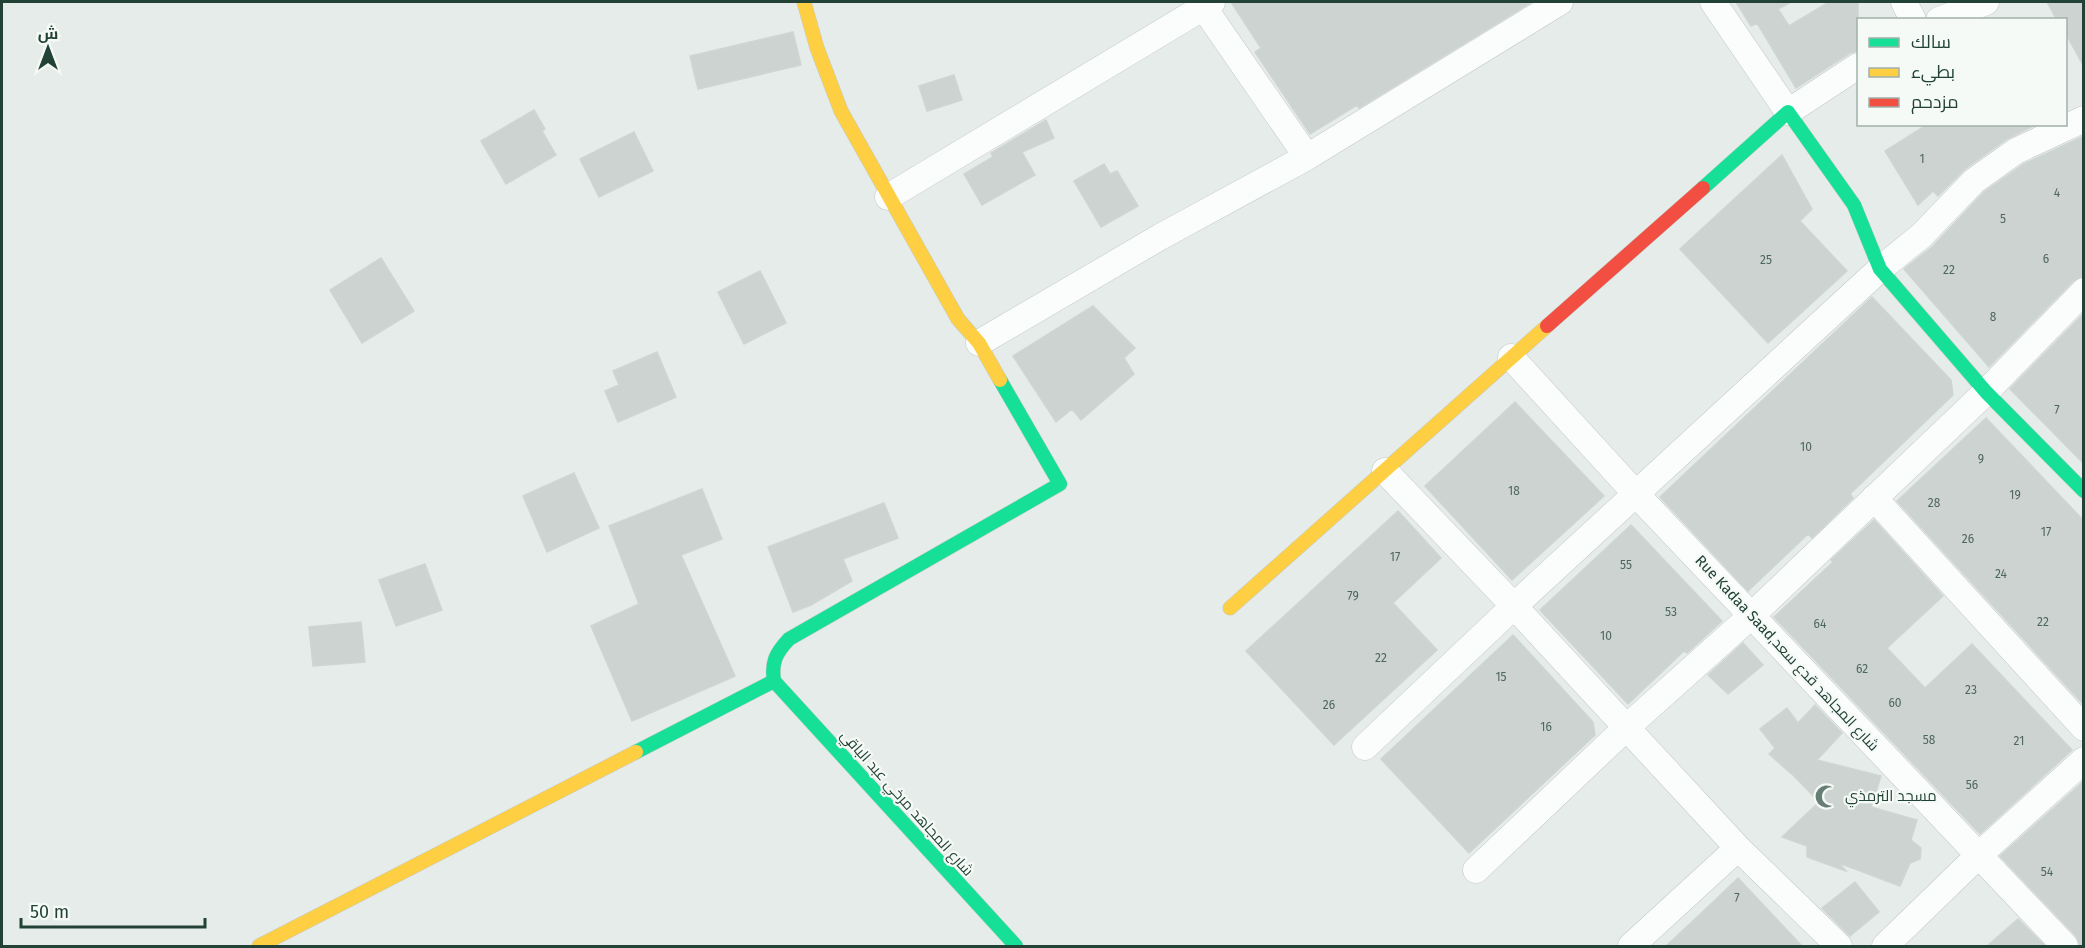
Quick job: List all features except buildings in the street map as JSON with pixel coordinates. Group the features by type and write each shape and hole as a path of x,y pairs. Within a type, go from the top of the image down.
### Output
{"street":[{"path":"258,946 774,681 771,665 776,652 789,639 1060,484 979,344 958,319 841,111 817,48 804,2"},
{"path":"979,344 1160,237 1307,157 1557,2"},
{"path":"1713,2 1854,205 1880,269 1986,392 2084,491"},
{"path":"1904,2 1912,18"},
{"path":"1944,18 1986,2"},
{"path":"888,197 1205,3 1307,157"},
{"path":"1230,608 1788,112 1857,67"},
{"path":"1365,747 1514,606 1880,269 1921,236 1974,181 2016,151 2084,119"},
{"path":"1476,870 1627,727 1751,616 1986,392 2084,291"},
{"name":"Rue Kadaa Saad,شارع المجاهد قدع سعد","path":"1511,357 1636,494 2065,946"},
{"path":"1385,471 1514,606 1738,848 1839,946"},
{"path":"1874,498 2084,728"},
{"name":"شارع المجاهد مرخي عبد الباقي","path":"774,681 1016,946"},
{"path":"1885,946 1978,855 2084,760"},
{"path":"1631,946 1738,848"}],"traffic: fast":[{"path":"1703,188 1788,112 1854,205 1880,269 1986,392 2084,491"},
{"path":"774,681 773,668 776,658 789,639 1060,484 1000,380"},
{"path":"774,681 1016,946"},
{"path":"636,752 774,681"}],"traffic: slow":[{"path":"804,2 817,48 841,111 958,319 979,343 1000,380"},
{"path":"1230,608 1547,326"},
{"path":"259,946 636,752"}],"traffic: jam":[{"path":"1547,326 1703,188"}],"place":[{"name":"مسجد الترمذي","path":"1827,796"}]}
